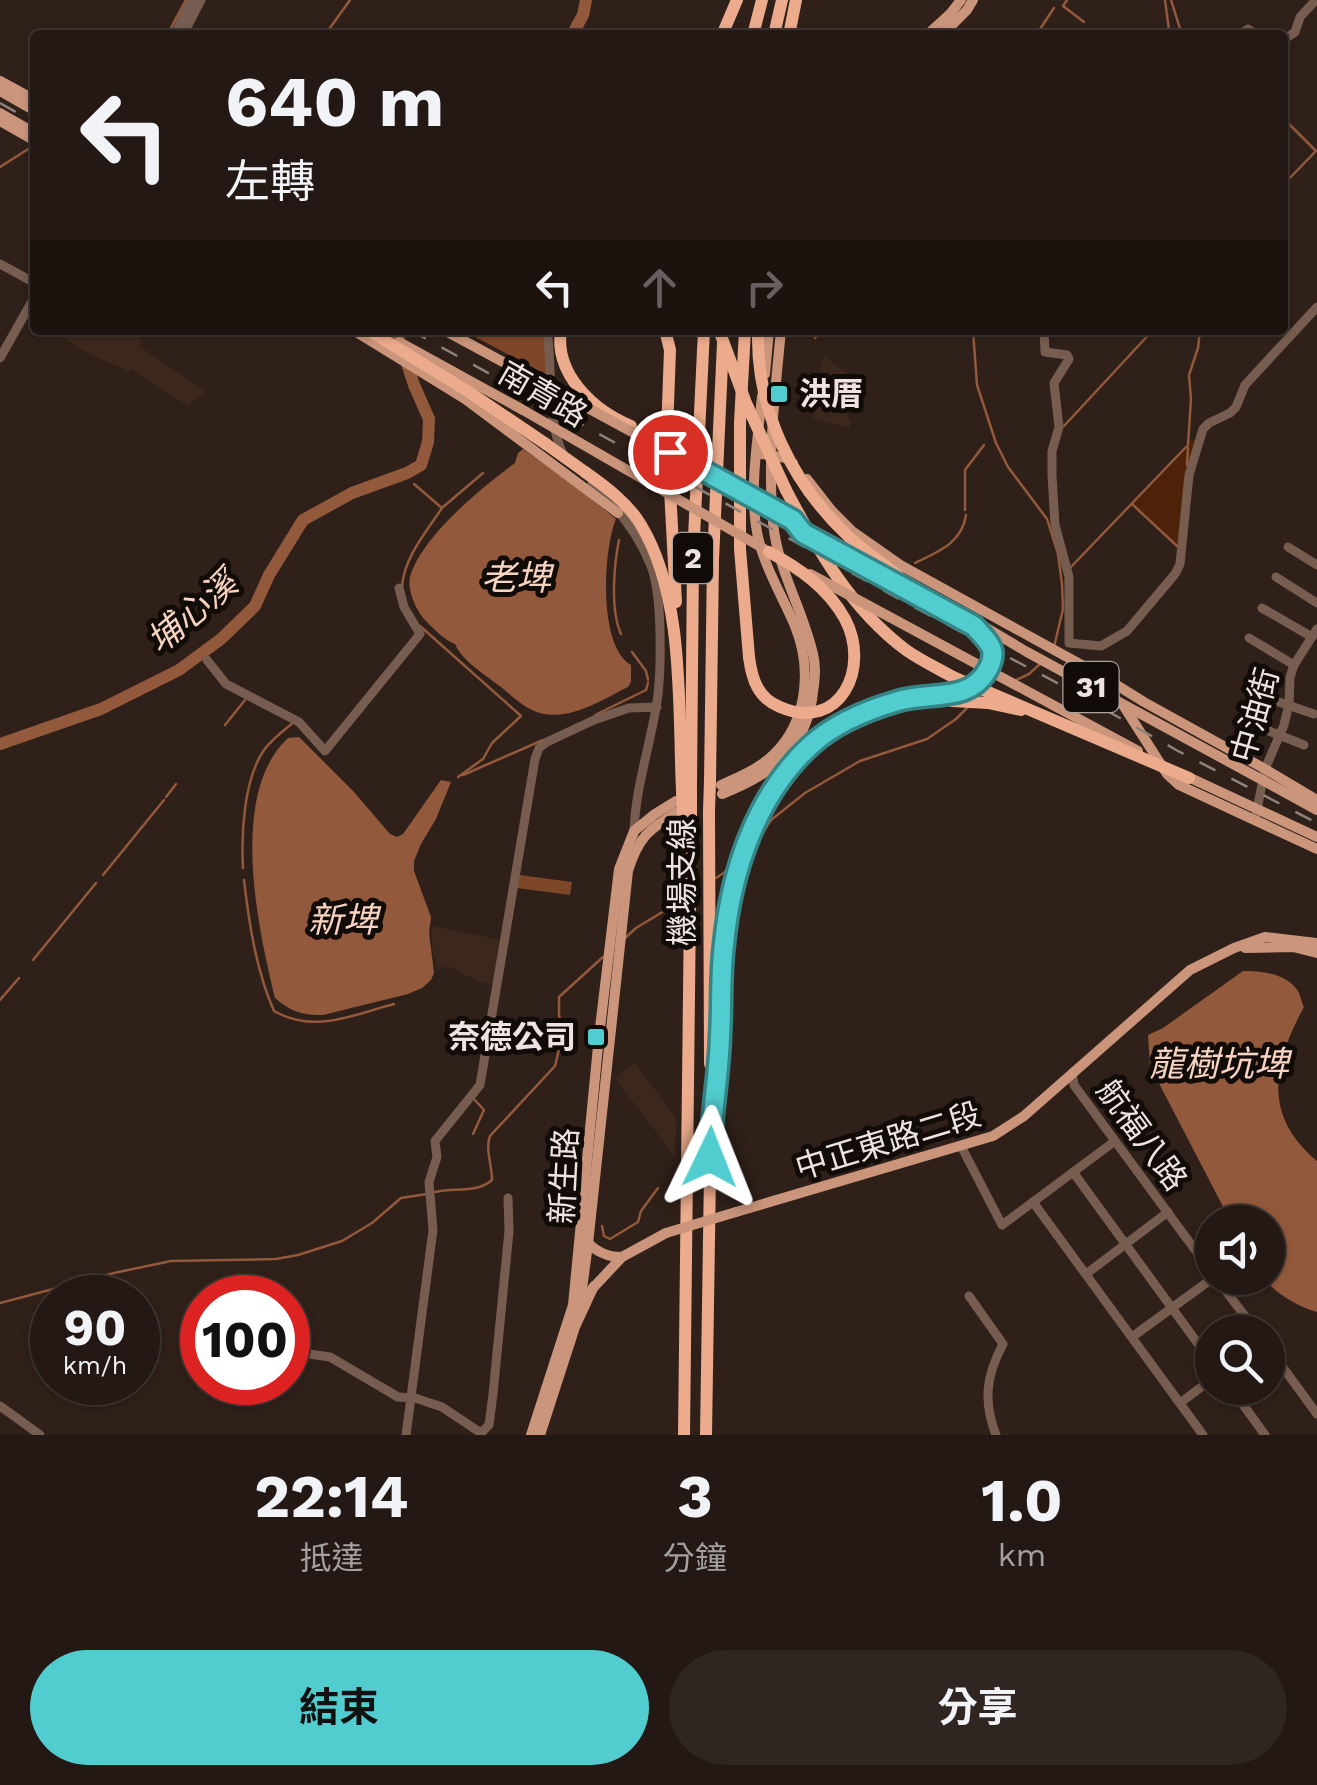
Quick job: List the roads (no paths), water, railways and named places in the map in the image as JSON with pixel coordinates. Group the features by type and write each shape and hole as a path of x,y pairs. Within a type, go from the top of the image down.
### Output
{"highway":[{"path":"754,30 762,0"},
{"path":"775,30 782,0"},
{"path":"790,30 796,0"},
{"path":"724,30 737,1"},
{"path":"376,335 469,392 620,499 640,522 663,577 676,644"},
{"path":"559,335 558,347 572,382 599,406 632,426 639,436"},
{"path":"666,335 670,350 668,433 683,805"},
{"name":"機場支線","path":"684,1435 690,981 689,879 683,805 704,335"},
{"name":"機場支線","path":"706,1435 711,1117 709,811 718,786 713,560 722,335"},
{"path":"724,335 746,403 786,490 822,556 865,614 907,651 953,677 1190,778"},
{"path":"746,335 740,422 740,549 749,657 759,692 770,702 807,713 822,709 839,698 852,678 855,668 851,634 835,604 800,571 769,552"},
{"path":"758,335 769,414 797,476 849,538 897,575"},
{"path":"711,1117 720,1038 723,946 733,890 762,808 798,759 838,725 867,711 914,697 964,692 982,680 994,658 990,644 974,626 825,546 803,533 793,520"},
{"path":"798,759 868,718 925,702 988,702 1052,719"}],"main road":[{"path":"932,30 961,0"},
{"path":"947,30 973,0"},
{"path":"0,81 30,97"},
{"path":"0,91 30,108"},
{"path":"0,113 30,130"},
{"path":"0,121 30,138"},
{"path":"362,335 466,399 618,513"},
{"name":"南青路","path":"385,335 769,552 1190,778 1317,837"},
{"name":"南青路","path":"453,335 897,575 1026,652 1317,810"},
{"path":"718,786 773,756 790,736 805,690 796,630 766,561 756,526 756,452 768,335"},
{"path":"718,786 746,785 776,766 800,738 807,723 816,676 814,656 778,557 773,524 769,455 781,335"},
{"path":"551,462 561,452"},
{"path":"756,452 796,464 852,531 902,566 1317,800"},
{"path":"1122,693 1167,774 1178,786 1317,849"},
{"path":"1262,782 1278,778"},
{"path":"634,830 654,814 683,805"},
{"path":"634,848 683,805"},
{"name":"新生路","path":"577,1301 599,1036 613,963 619,869 634,830"},
{"name":"新生路","path":"617,924 634,848"},
{"name":"中正東路二段","path":"577,1301 622,1257 666,1233 993,1136 1007,1129 1190,970 1265,938 1317,942"},
{"name":"中正東路二段","path":"1234,948 1293,948 1317,953"},
{"path":"585,1240 610,1257 622,1257"},
{"path":"540,1435 574,1327 594,1286"},
{"path":"565,1356 577,1301"},
{"path":"531,1435 577,1301"}],"street":[{"path":"177,30 192,0"},
{"path":"186,30 202,0"},
{"path":"1288,38 1296,32 1300,17 1316,0"},
{"path":"0,264 30,280"},
{"path":"0,358 30,305"},
{"path":"1044,335 1044,352 1067,355 1069,359 1054,383 1059,427 1052,451 1052,474 1056,524 1069,576 1069,642 1101,646 1127,631 1180,564 1189,475 1203,430 1208,423 1236,408 1246,385 1317,307"},
{"path":"547,335 554,420 561,452 610,500 638,539 654,578 660,640 656,708 634,814 634,848"},
{"path":"1288,547 1317,565"},
{"path":"1276,577 1317,603"},
{"path":"207,660 226,684 298,722 324,751 420,634 404,607 399,588"},
{"path":"1262,608 1315,633"},
{"name":"中油街","path":"1255,820 1265,769 1289,704 1294,664 1315,633"},
{"path":"1249,638 1294,664"},
{"path":"1264,697 1314,714"},
{"path":"406,1435 433,1230 429,1182 437,1157 435,1140 480,1085 535,759 539,748 614,712 656,708"},
{"path":"1254,725 1304,745"},
{"name":"航福八路","path":"1072,1073 1074,1085 1195,1250"},
{"path":"961,1146 1002,1225 1116,1141"},
{"path":"1073,1172 1195,1340"},
{"path":"310,1355 330,1357 398,1397 442,1408 481,1434 489,1425 508,1198"},
{"path":"1033,1202 1203,1435"},
{"path":"1086,1274 1168,1212"},
{"path":"1132,1337 1195,1290"},
{"name":"航福八路","path":"1229,1295 1244,1315"},
{"path":"969,1296 1003,1344 989,1378 987,1404 996,1435"},
{"path":"1285,1370 1317,1414"},
{"path":"1180,1402 1195,1391"},
{"path":"1243,1405 1265,1435"},
{"path":"0,1406 39,1435"}],"water":[{"name":"老埤","path":"523,449 616,519 606,574 608,619 620,655 631,665 631,682 606,699 557,715 532,710 478,670 422,616 410,588 416,562 440,529 515,463"},
{"name":"新埤","path":"299,737 397,837 441,780 451,782 414,861 431,917 434,973 422,988 323,1015 297,1012 275,998 256,900 253,826 258,792 270,762 288,738"},
{"name":"龍樹坑埤","path":"1243,971 1280,977 1298,991 1304,1007 1285,1049 1278,1088 1287,1126 1317,1161 1317,1312 1282,1295 1285,1295 1285,1205 1222,1205 1150,1066 1148,1035"}],"waterway":[{"path":"170,30 186,0"},
{"path":"329,30 350,0"},
{"name":"埔心溪","path":"575,30 586,0"},
{"path":"1067,0 1063,6 1084,22"},
{"path":"1165,0 1169,30"},
{"path":"1171,0 1180,30"},
{"path":"1039,30 1054,8"},
{"path":"1288,123 1316,151 1288,180"},
{"path":"0,167 30,148"},
{"name":"埔心溪","path":"0,744 101,709 179,670 221,639 255,606 303,520 352,493 421,465 429,419 398,335"},
{"path":"973,335 977,385 996,443 1008,467 1047,519 1058,554 1063,609 1054,647"},
{"path":"1064,426 1148,335"},
{"path":"1070,568 1188,445 1189,375 1199,335"},
{"path":"965,510 965,470 984,445"},
{"path":"1187,465 1188,448"},
{"path":"443,507 483,473"},
{"path":"402,588 411,556 442,508 414,484"},
{"path":"1132,504 1177,546"},
{"path":"915,563 954,540 966,515"},
{"path":"619,540 614,600 621,634"},
{"path":"420,626 521,716 492,743 483,759 458,777"},
{"path":"632,652 648,680"},
{"path":"1014,681 1040,664"},
{"path":"595,715 646,690 648,683"},
{"path":"225,725 245,700"},
{"path":"751,851 771,820 805,793 860,761 927,739 968,707"},
{"path":"243,868 243,823 252,776 264,750 294,722"},
{"path":"463,775 543,740"},
{"path":"166,797 176,784"},
{"path":"103,875 164,800"},
{"path":"716,878 734,866"},
{"path":"244,880 258,963 274,1011 289,1018 319,1022 394,1004"},
{"path":"33,960 96,883"},
{"path":"624,939 684,899"},
{"path":"435,1192 472,1189 492,1180 490,1136 555,1066 563,1033 559,997 603,957"},
{"path":"0,1000 19,978"},
{"path":"473,1098 484,1110 473,1134"},
{"path":"602,1226 604,1236 610,1239 638,1222 658,1188"},
{"path":"0,1303 171,1261 298,1255 342,1241 372,1223 401,1198 427,1194"}],"railway":[{"path":"0,103 30,120"},
{"path":"419,335 1178,751 1317,823"}],"place":[{"name":"洪厝","path":"779,394"},
{"name":"奈德公司","path":"596,1037"}]}
